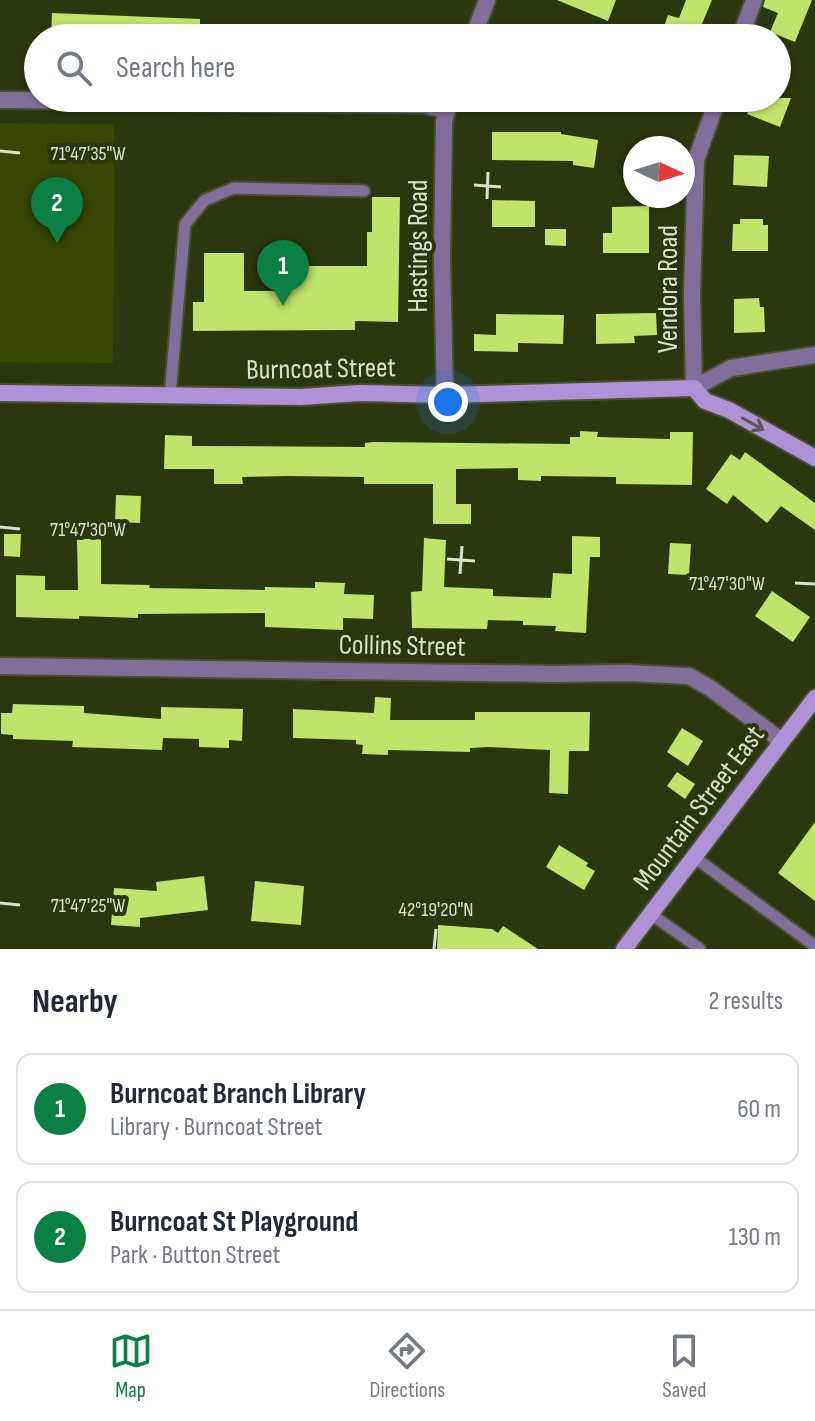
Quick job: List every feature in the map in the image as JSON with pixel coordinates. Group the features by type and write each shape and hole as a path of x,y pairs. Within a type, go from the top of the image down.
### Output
{"main road":[{"name":"Burncoat Street","path":"0,393 445,395 694,388"},
{"path":"694,388 705,401 729,410 815,458"},
{"name":"Mountain Street East","path":"624,949 815,698"}],"street":[{"path":"478,24 487,0"},
{"path":"745,24 754,0"},
{"path":"0,100 24,100"},
{"name":"Hastings Road","path":"445,395 442,258 448,112"},
{"name":"Vendora Road","path":"694,388 692,293 696,160 713,112"},
{"path":"694,388 731,368 815,355"},
{"name":"Collins Street","path":"0,666 689,676 782,741"}],"lane":[{"path":"170,395 185,224 205,200 234,188 364,191"},
{"path":"694,857 815,946"},
{"path":"651,914 700,949"}],"green space":[{"path":"0,123 114,124 113,363 0,362"}],"building":[{"path":"557,0 616,0 608,21"},
{"path":"686,0 712,0 702,24 665,24 668,15 679,18"},
{"path":"765,0 812,0 795,42 791,40 791,24 773,24 778,13 763,7"},
{"path":"52,13 200,19 200,24 52,24"},
{"path":"748,112 786,112 780,127"},
{"path":"492,132 561,132 598,140 594,168 573,165 573,161 492,160"},
{"path":"734,155 769,156 767,187 733,185"},
{"path":"372,197 400,197 398,322 355,321 355,330 193,331 193,302 204,302 204,253 244,253 244,291 285,291 284,266 367,266 367,232 372,232"},
{"path":"492,200 535,201 535,227 492,227"},
{"path":"612,207 649,208 649,253 603,253 603,233 612,233"},
{"path":"740,219 763,219 763,225 768,225 768,251 732,251 733,224 740,224"},
{"path":"545,229 566,229 566,246 545,245"},
{"path":"759,298 760,307 764,307 765,332 734,333 734,299"},
{"path":"656,313 657,335 634,336 635,343 596,344 596,314"},
{"path":"496,314 564,315 563,344 518,343 518,352 474,351 474,334 496,335"},
{"path":"580,431 598,432 597,437 670,439 670,432 693,432 692,485 616,484 616,477 541,476 541,481 518,480 518,468 456,469 456,504 471,504 471,524 433,524 433,484 364,484 364,477 288,476 242,477 243,484 214,484 214,469 164,469 165,435 192,436 192,446 365,447 365,443 373,442 570,444 570,437 580,437"},
{"path":"745,452 815,503 815,530 781,506 767,523 733,495 727,504 706,489 731,454 740,460"},
{"path":"116,495 141,496 140,523 115,522"},
{"path":"4,534 21,534 20,557 4,556"},
{"path":"572,536 600,537 600,557 590,557 586,633 555,631 556,626 523,625 523,621 488,620 487,629 412,628 411,592 422,591 424,538 446,540 444,587 493,589 493,596 551,598 553,573 572,574"},
{"path":"77,539 101,539 101,584 265,590 265,587 315,588 315,582 345,583 344,594 374,595 373,619 343,618 343,630 265,627 265,613 138,614 138,618 79,616 79,619 16,617 16,575 45,576 45,590 78,590"},
{"path":"670,543 691,544 689,575 668,574"},
{"path":"772,591 810,617 793,642 755,616"},
{"path":"375,697 391,698 390,720 475,720 475,712 590,712 589,751 569,751 568,794 549,793 550,750 488,747 470,748 470,752 388,750 388,755 362,754 363,745 356,744 356,740 293,738 293,709 374,713"},
{"path":"13,704 84,706 84,713 161,719 161,707 243,709 242,741 229,740 229,748 199,747 199,739 163,738 162,750 72,747 73,741 13,739 13,735 1,734 1,713 12,713"},
{"path":"682,728 703,741 688,766 667,752"},
{"path":"677,772 695,784 685,799 667,786"},
{"path":"815,822 815,901 778,873"},
{"path":"559,845 595,871 584,890 546,867"},
{"path":"204,876 208,910 140,918 140,927 111,925 114,888 157,891 156,882"},
{"path":"255,881 304,886 301,925 251,921"},
{"path":"438,925 492,929 498,933 503,926 538,949 437,949"}],"place":[{"name":"Burncoat St Playground","path":"57,243"},
{"name":"Burncoat Branch Library","path":"283,306"}]}
